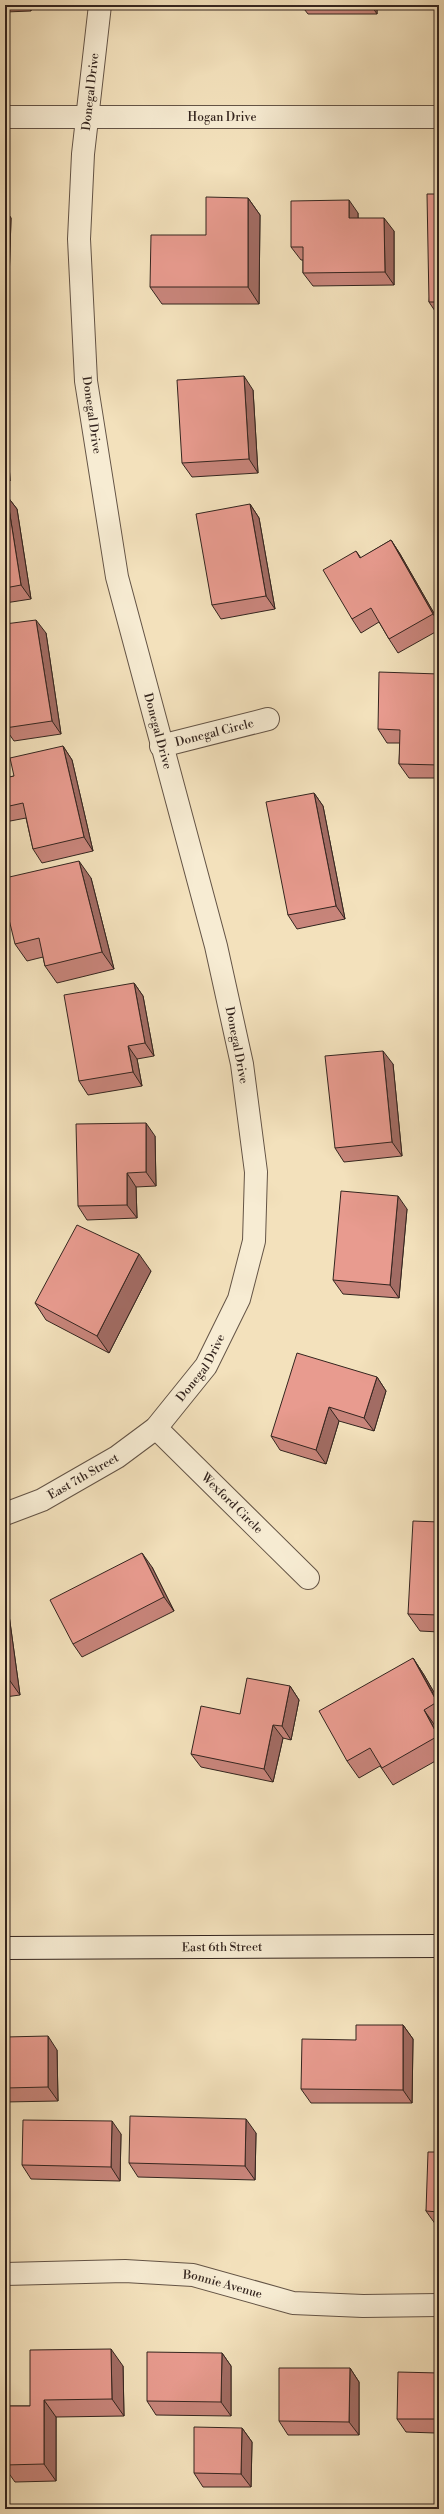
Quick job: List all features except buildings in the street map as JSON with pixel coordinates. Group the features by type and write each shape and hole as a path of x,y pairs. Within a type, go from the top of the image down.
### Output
{"street":[{"name":"Donegal Drive","path":"100,5 87,116 79,239 86,381 117,577 216,946 242,1064 256,1172 254,1241 239,1299 206,1366 156,1428"},
{"name":"Hogan Drive","path":"5,117 439,117"},
{"name":"Donegal Circle","path":"162,746 268,719"},
{"name":"East 7th Street","path":"5,1514 42,1500 117,1458 156,1428"},
{"name":"Wexford Circle","path":"156,1428 308,1578"},
{"name":"East 6th Street","path":"5,1948 439,1946"},
{"name":"Bonnie Avenue","path":"5,2274 125,2271 193,2275 293,2302 362,2306 439,2305"}]}
